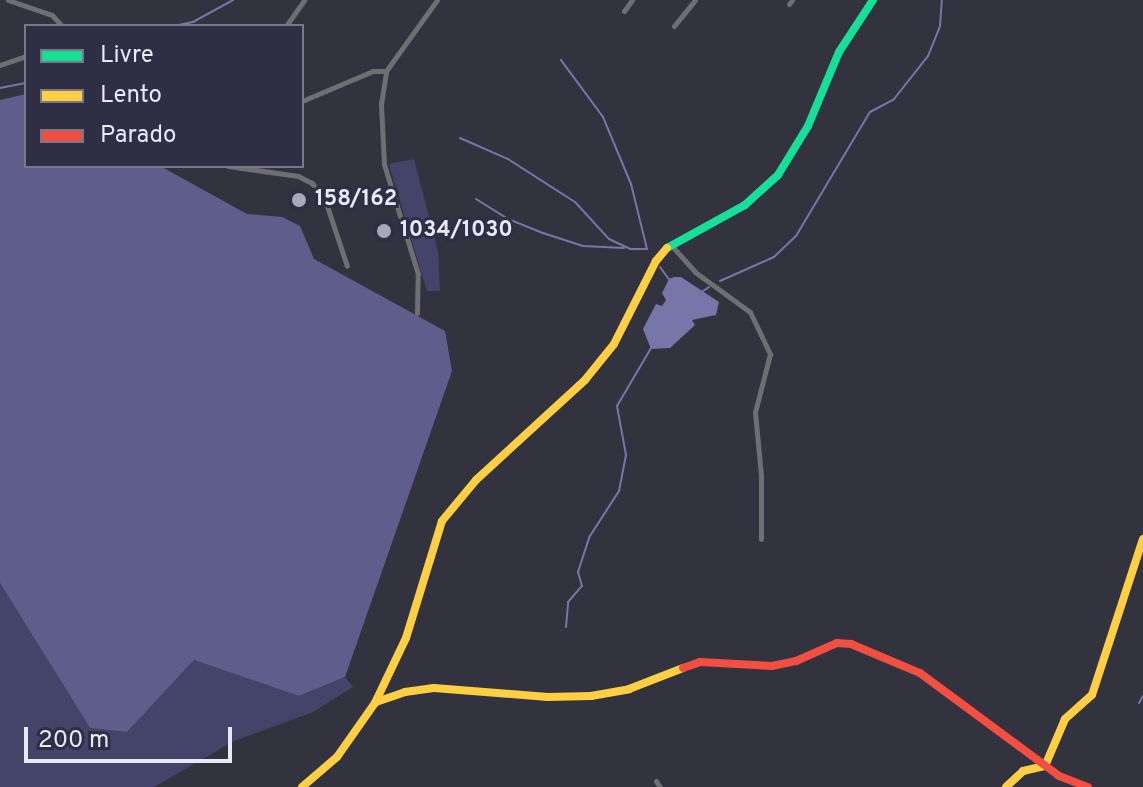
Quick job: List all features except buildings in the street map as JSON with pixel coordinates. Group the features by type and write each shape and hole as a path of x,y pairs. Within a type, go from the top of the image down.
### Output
{"street":[{"path":"8,0 52,15 60,24"},
{"path":"287,24 304,0"},
{"path":"417,313 418,274 387,180 381,148 381,104 386,71 437,0"},
{"path":"624,11 632,0"},
{"path":"674,26 695,0"},
{"path":"302,787 337,757 375,703 411,624 442,521 476,480 585,380 614,344 656,261 670,245 745,205 778,175 808,126 831,68 873,0"},
{"path":"0,65 24,57"},
{"path":"304,100 373,71 386,71"},
{"path":"242,168 298,176 312,183 326,203 347,266"},
{"path":"670,245 695,272 750,312 770,354 755,412 761,476 761,539"},
{"path":"1045,766 1065,719 1089,699 1096,687 1143,539"},
{"path":"375,703 405,692 434,688 535,696 591,696 629,689 700,662 772,666 796,661 837,643 851,644 886,656 920,673 1007,734 1045,766 1069,781 1088,787"},
{"path":"1006,787 1023,771 1045,766"}],"shaded area":[{"path":"24,94 24,168 164,168 247,214 282,217 300,226 314,259 445,331 452,371 345,677 299,696 194,660 127,732 90,728 0,583 0,100"},
{"path":"414,159 438,251 440,291 427,291 389,164"},
{"path":"681,277 719,302 716,315 692,320 695,325 670,348 651,349 643,329 656,304 662,306 666,300 662,293 669,279"},
{"path":"0,583 90,728 127,732 194,660 299,696 345,677 353,687 313,712 234,741 154,787 0,787"}],"waterway":[{"path":"184,24 233,0"},
{"path":"720,281 774,257 796,236 870,112 894,99 928,56 940,26 942,0"},
{"path":"460,138 508,159 575,202 609,239 630,249 647,249 631,184 603,117 561,60"},
{"path":"0,88 24,83"},
{"path":"476,199 508,219 543,233 583,246 624,248"},
{"path":"660,267 670,281"},
{"path":"703,291 709,287"},
{"path":"566,627 568,602 582,586 578,572 590,536 619,491 626,455 617,406 651,348"},
{"path":"1139,703 1143,696"}],"traffic: fast":[{"path":"667,248 745,205 778,175 808,126 839,52 873,0"}],"traffic: slow":[{"path":"302,787 337,757 375,703 406,638 442,521 476,480 585,380 614,344 656,261 667,248"},
{"path":"1006,787 1023,771 1045,766 1065,719 1092,695 1143,539"},
{"path":"376,702 405,692 434,688 548,697 591,696 629,689 683,668"}],"traffic: jam":[{"path":"683,668 700,662 772,666 796,661 837,643 851,644 920,673 1059,776 1088,787"}],"place":[{"name":"158/162","path":"299,200"},
{"name":"1034/1030","path":"384,231"}]}
